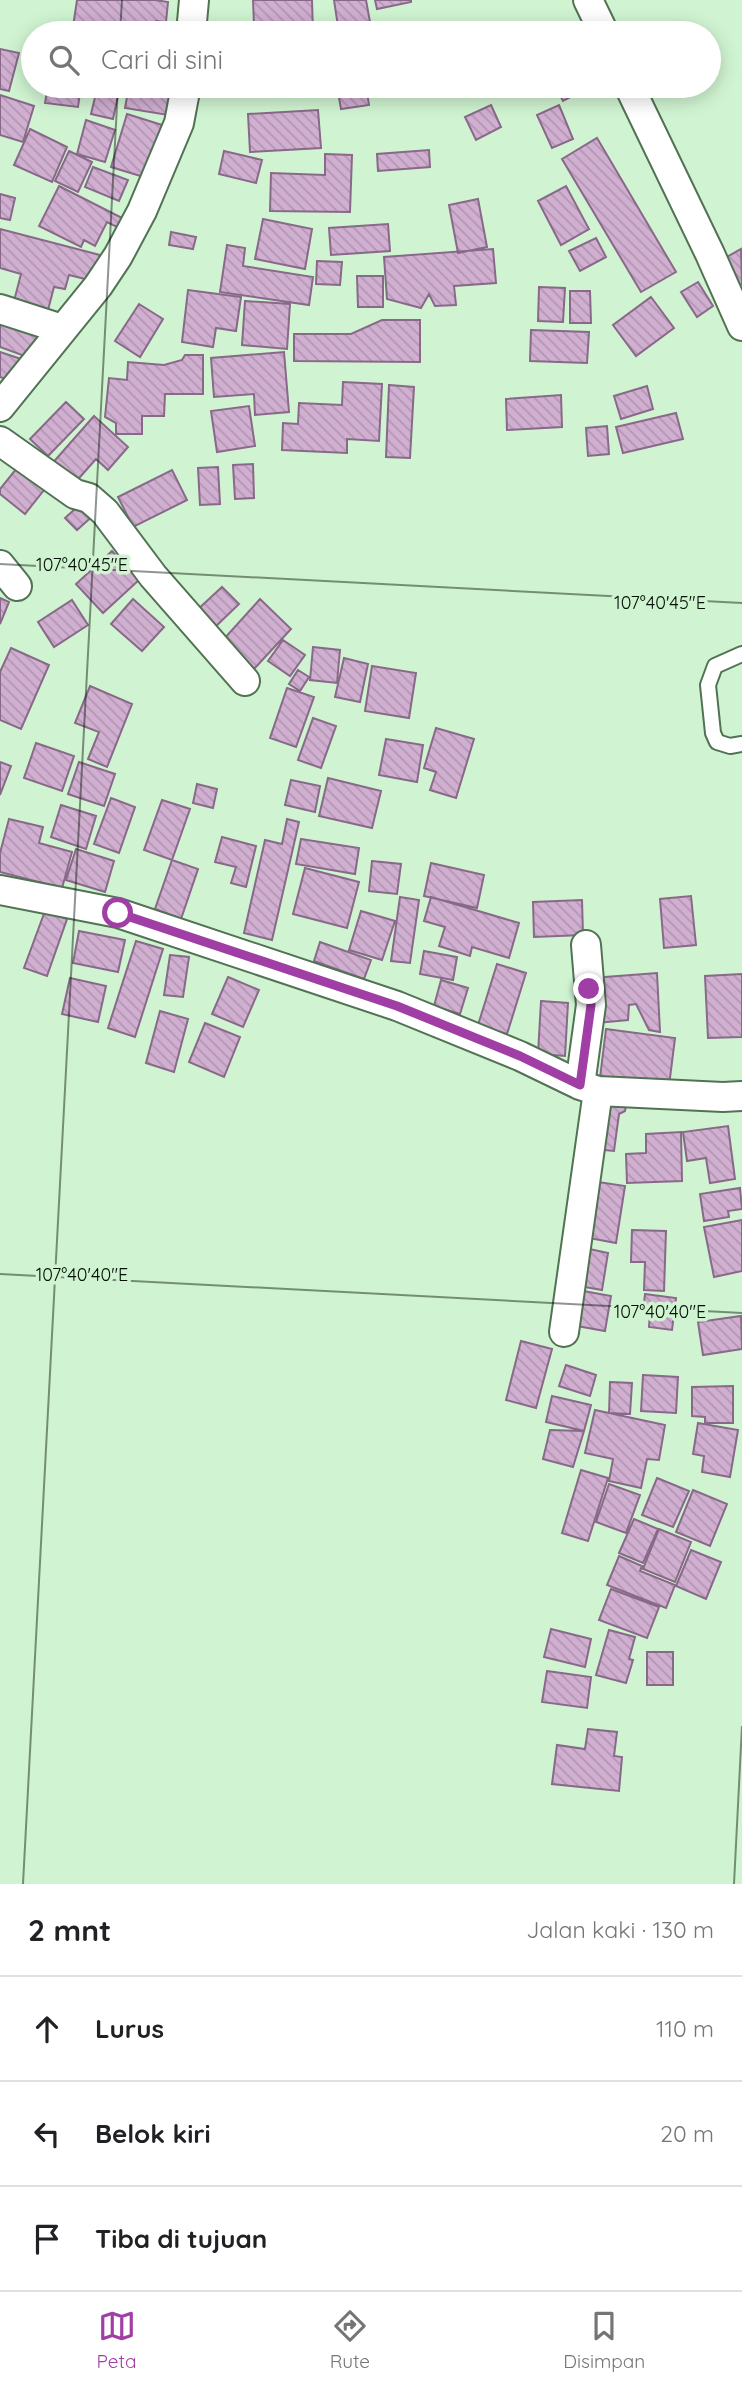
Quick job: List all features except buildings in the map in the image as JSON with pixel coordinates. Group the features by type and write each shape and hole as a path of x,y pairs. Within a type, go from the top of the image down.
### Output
{"street":[{"path":"192,21 194,0"},
{"path":"587,0 598,21"},
{"path":"0,407 118,256 142,211 179,122 184,98"},
{"path":"635,98 742,326"},
{"path":"0,309 62,329"},
{"path":"5,445 75,494 89,498 105,512 153,576 245,681"},
{"path":"0,890 118,913 370,997 520,1056 589,1088 742,1096"},
{"path":"564,1332 589,1088 591,1005 586,945"}],"lane":[{"path":"742,654 715,666 708,685 713,733 718,742 730,746 742,744"}],"route":[{"path":"118,913 397,1006 520,1056 580,1085 591,1005 589,989"}]}
